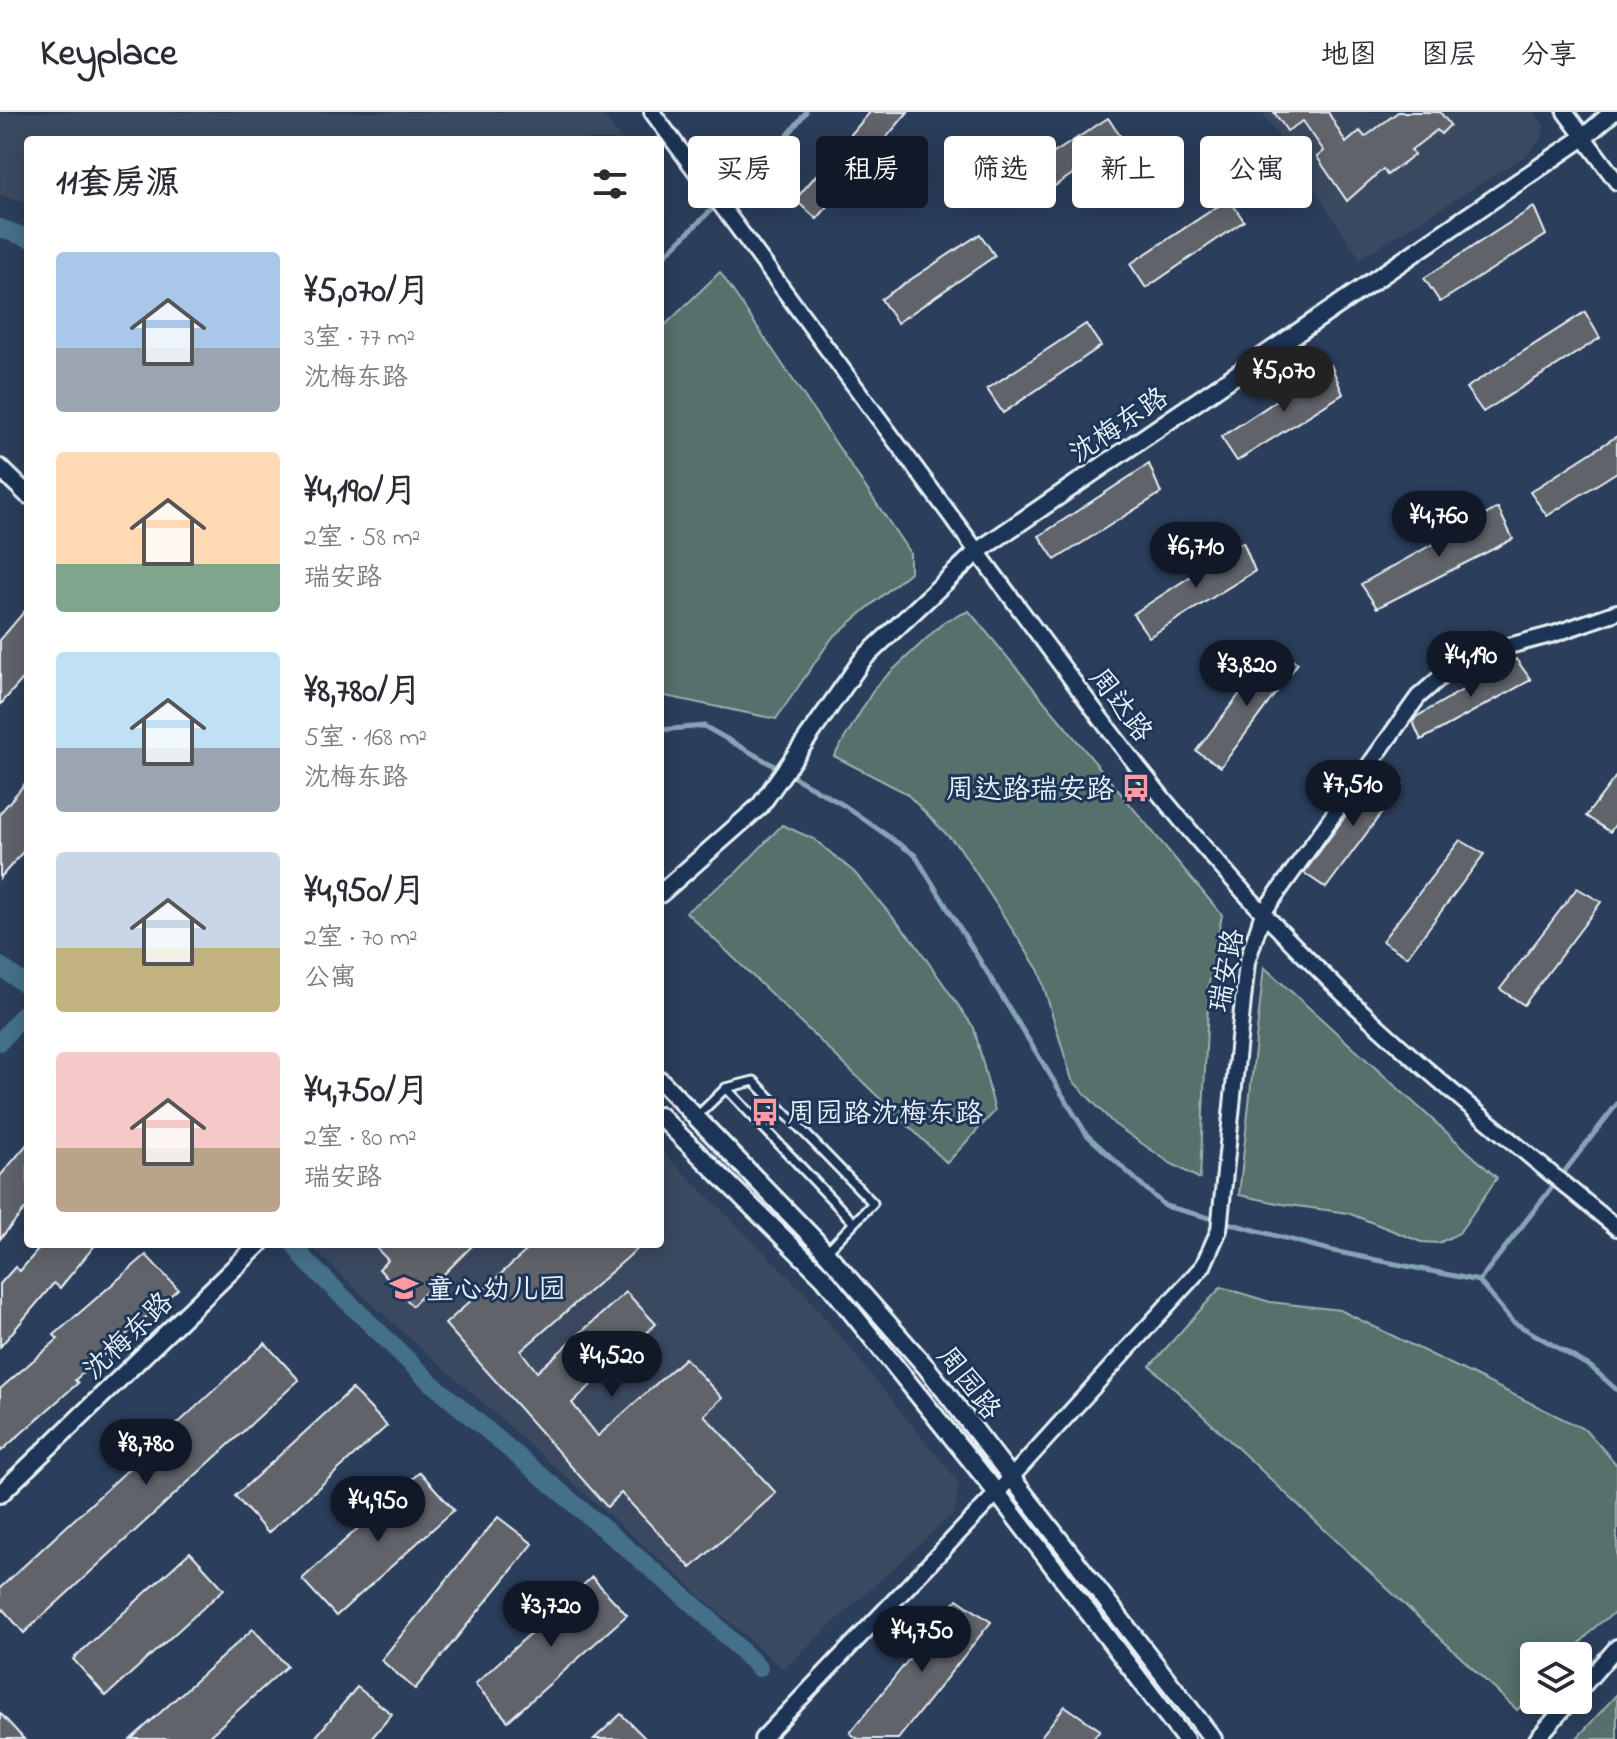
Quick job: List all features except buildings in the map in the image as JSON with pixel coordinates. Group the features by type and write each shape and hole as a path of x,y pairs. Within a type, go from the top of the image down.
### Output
{"street":[{"name":"周达路","path":"652,112 1146,779 1263,913 1372,1021 1522,1151 1617,1228"},
{"path":"1565,112 1617,182"},
{"name":"沈梅东路","path":"664,890 760,806 863,659 978,551 1584,137 1613,112"},
{"path":"0,468 24,491"},
{"name":"瑞安路","path":"1011,1477 1203,1266 1219,1230 1247,962 1263,913 1418,697 1451,668 1505,647 1617,612"},
{"name":"周园路","path":"664,1084 826,1253 927,1368 1213,1739"},
{"name":"周园路","path":"664,1120 824,1278 997,1493 1185,1739"},
{"name":"沈梅东路","path":"0,1494 255,1248"},
{"path":"762,1739 1011,1477"},
{"path":"1592,1676 1617,1647"},
{"path":"1537,1739 1559,1714"}],"lane":[{"path":"696,1117 726,1088 754,1081 873,1203 826,1253"},
{"path":"726,1088 853,1222"}],"shaded area":[{"path":"0,112 601,112 619,136 24,136 24,203 0,195"},
{"path":"1262,112 1535,112 1544,126 1542,137 1527,155 1360,258 1312,186 1312,136 1278,136"},
{"path":"664,1153 804,1292 959,1483 955,1512 783,1669 312,1248 664,1248"}],"green space":[{"path":"720,272 910,553 910,572 832,638 776,719 664,696 664,326"},
{"path":"969,611 1222,915 1209,983 1200,1179 1170,1163 1114,1124 1072,1080 1039,971 960,848 906,793 834,756 876,686 945,621"},
{"path":"782,825 814,839 854,872 915,943 974,1028 995,1111 947,1163 686,912 737,872"},
{"path":"1264,967 1497,1178 1459,1233 1439,1243 1421,1242 1348,1213 1239,1195"},
{"path":"1221,1287 1270,1302 1340,1310 1586,1430 1617,1465 1617,1611 1581,1642 1520,1642 1520,1707 1517,1710 1150,1366"},
{"path":"1617,1694 1617,1739 1576,1739"}],"waterway":[{"path":"664,256 788,135 806,112"},
{"path":"0,228 24,237"},
{"path":"664,730 704,726 845,806 915,855 1087,1135 1165,1206 1333,1251 1479,1281 1513,1322 1591,1367 1617,1390"},
{"path":"0,966 24,984"},
{"path":"0,1042 24,1014"},
{"path":"1479,1281 1617,1104"},
{"path":"297,1248 306,1261 429,1381 701,1611 759,1668"}],"place":[{"name":"周达路瑞安路","path":"1136,788"},
{"name":"周园路沈梅东路","path":"765,1112"},
{"name":"童心幼儿园","path":"404,1288"}]}
